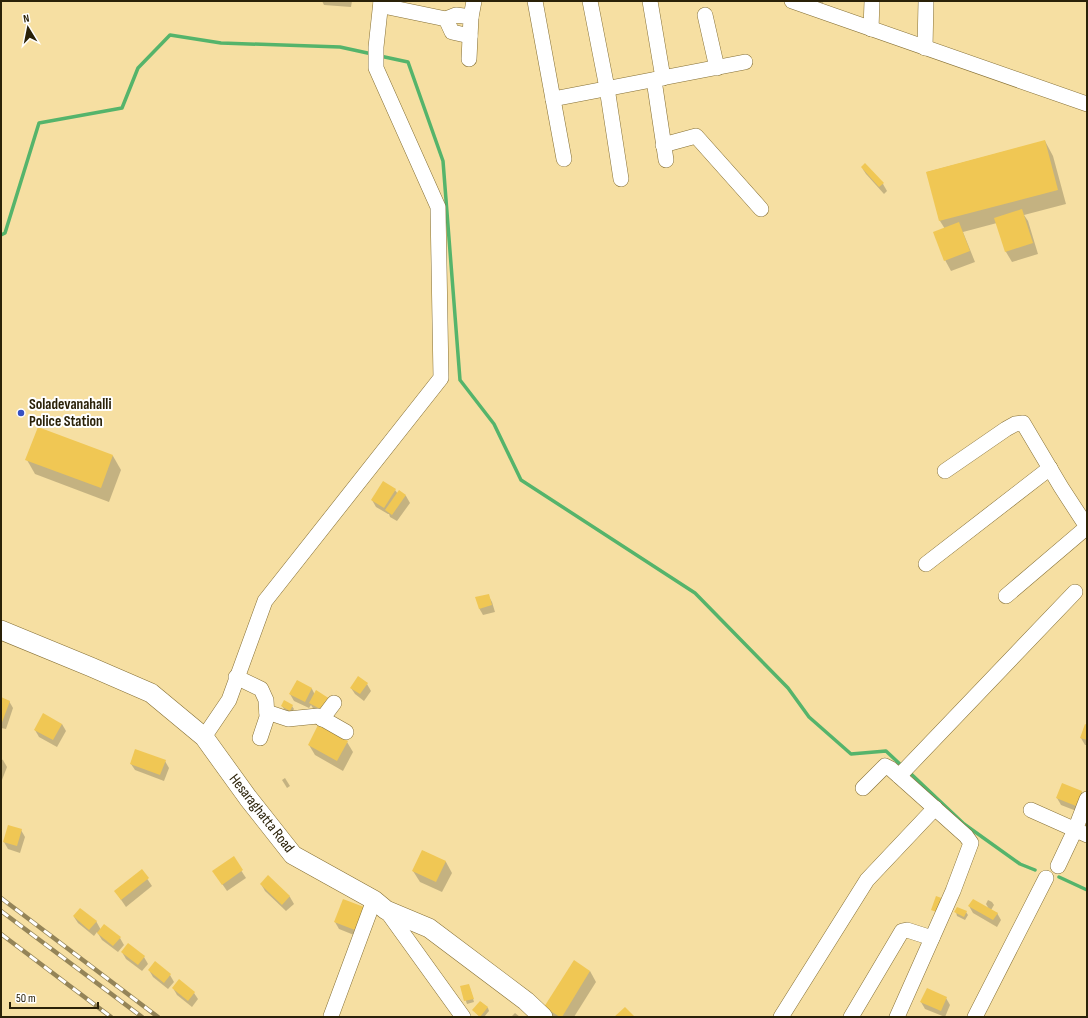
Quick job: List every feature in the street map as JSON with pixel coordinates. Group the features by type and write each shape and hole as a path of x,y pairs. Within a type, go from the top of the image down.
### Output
{"main road":[{"name":"Hesaraghatta Road","path":"1,630 151,693 204,737 248,798 293,854 380,905 429,928 526,1001 543,1017"}],"street":[{"path":"468,59 474,1"},
{"path":"535,1 564,159"},
{"path":"590,1 607,88 621,179"},
{"path":"650,1 663,145 666,160"},
{"path":"792,1 1087,104"},
{"path":"871,29 872,1"},
{"path":"925,48 926,1"},
{"path":"204,737 229,700 265,601 441,378 438,207 376,68 376,47 381,2 388,7 446,19 456,15 472,17"},
{"path":"705,15 717,68"},
{"path":"446,19 452,32 470,36"},
{"path":"553,99 745,62"},
{"path":"663,145 696,136 762,209"},
{"path":"944,471 1006,429 1015,424 1023,423 1087,527 1006,596"},
{"path":"926,564 1050,468"},
{"path":"899,776 1075,592"},
{"path":"237,677 261,689 266,700 267,717 260,738"},
{"path":"322,719 334,703"},
{"path":"267,712 288,719 318,716 346,732"},
{"path":"863,788 885,766 890,768 966,836 971,843 953,892 897,1017"},
{"path":"1058,866 1081,832 1087,799"},
{"path":"781,1017 867,880 935,808"},
{"path":"1032,810 1081,832"},
{"path":"975,1017 1046,878"},
{"path":"330,1016 380,905 463,1017"},
{"path":"851,1017 902,930 907,930 932,938"}],"building":[{"path":"1045,140 1058,190 939,221 926,172"},
{"path":"865,163 884,183 879,187 861,167"},
{"path":"1022,209 1033,243 1005,252 994,218"},
{"path":"959,222 970,251 944,261 933,232"},
{"path":"38,427 113,455 101,488 25,460"},
{"path":"383,481 396,489 384,508 371,500"},
{"path":"399,490 406,495 392,515 385,510"},
{"path":"489,594 492,605 479,609 475,597"},
{"path":"358,676 368,683 360,694 350,688"},
{"path":"297,680 312,688 305,702 289,694"},
{"path":"316,690 330,699 322,710 309,703"},
{"path":"1,697 10,701 1,725"},
{"path":"284,700 293,705 290,711 281,706"},
{"path":"43,713 62,724 53,740 34,730"},
{"path":"1085,724 1087,725 1087,740 1080,738"},
{"path":"318,725 348,741 337,761 308,745"},
{"path":"135,749 166,760 160,775 130,764"},
{"path":"1062,783 1082,791 1076,806 1056,798"},
{"path":"8,825 22,829 17,846 3,842"},
{"path":"422,850 446,861 436,882 412,871"},
{"path":"234,856 243,870 222,885 212,871"},
{"path":"142,869 149,878 121,900 114,891"},
{"path":"268,875 290,896 282,905 260,884"},
{"path":"936,896 944,899 939,913 931,910"},
{"path":"343,899 364,907 355,930 334,922"},
{"path":"973,899 998,913 993,920 968,906"},
{"path":"957,907 967,911 964,917 954,912"},
{"path":"80,908 97,921 89,930 73,916"},
{"path":"104,924 121,937 113,946 97,933"},
{"path":"128,943 145,956 138,965 121,952"},
{"path":"574,960 590,971 562,1017 560,1017 544,1007"},
{"path":"155,961 171,974 164,983 148,970"},
{"path":"179,979 195,992 188,1001 172,988"},
{"path":"469,984 474,999 464,1001 460,986"},
{"path":"927,988 947,997 941,1011 920,1002"},
{"path":"480,1001 488,1007 480,1017 472,1010"},
{"path":"625,1007 635,1017 614,1017"}],"waterway":[{"path":"1,235 5,233 39,123 122,108 138,68 170,35 221,43 340,47 372,54"},
{"path":"380,56 408,62 443,161 460,380 494,424 521,480 695,593 788,688 809,717 851,754 886,751 903,767"},
{"path":"909,772 964,824 1020,864 1035,870"},
{"path":"1059,877 1087,890"}],"railway":[{"path":"1,898 158,1017"},
{"path":"1,911 142,1017"},
{"path":"1,934 111,1017"}],"place":[{"name":"Soladevanahalli Police Station","path":"21,413"}]}
